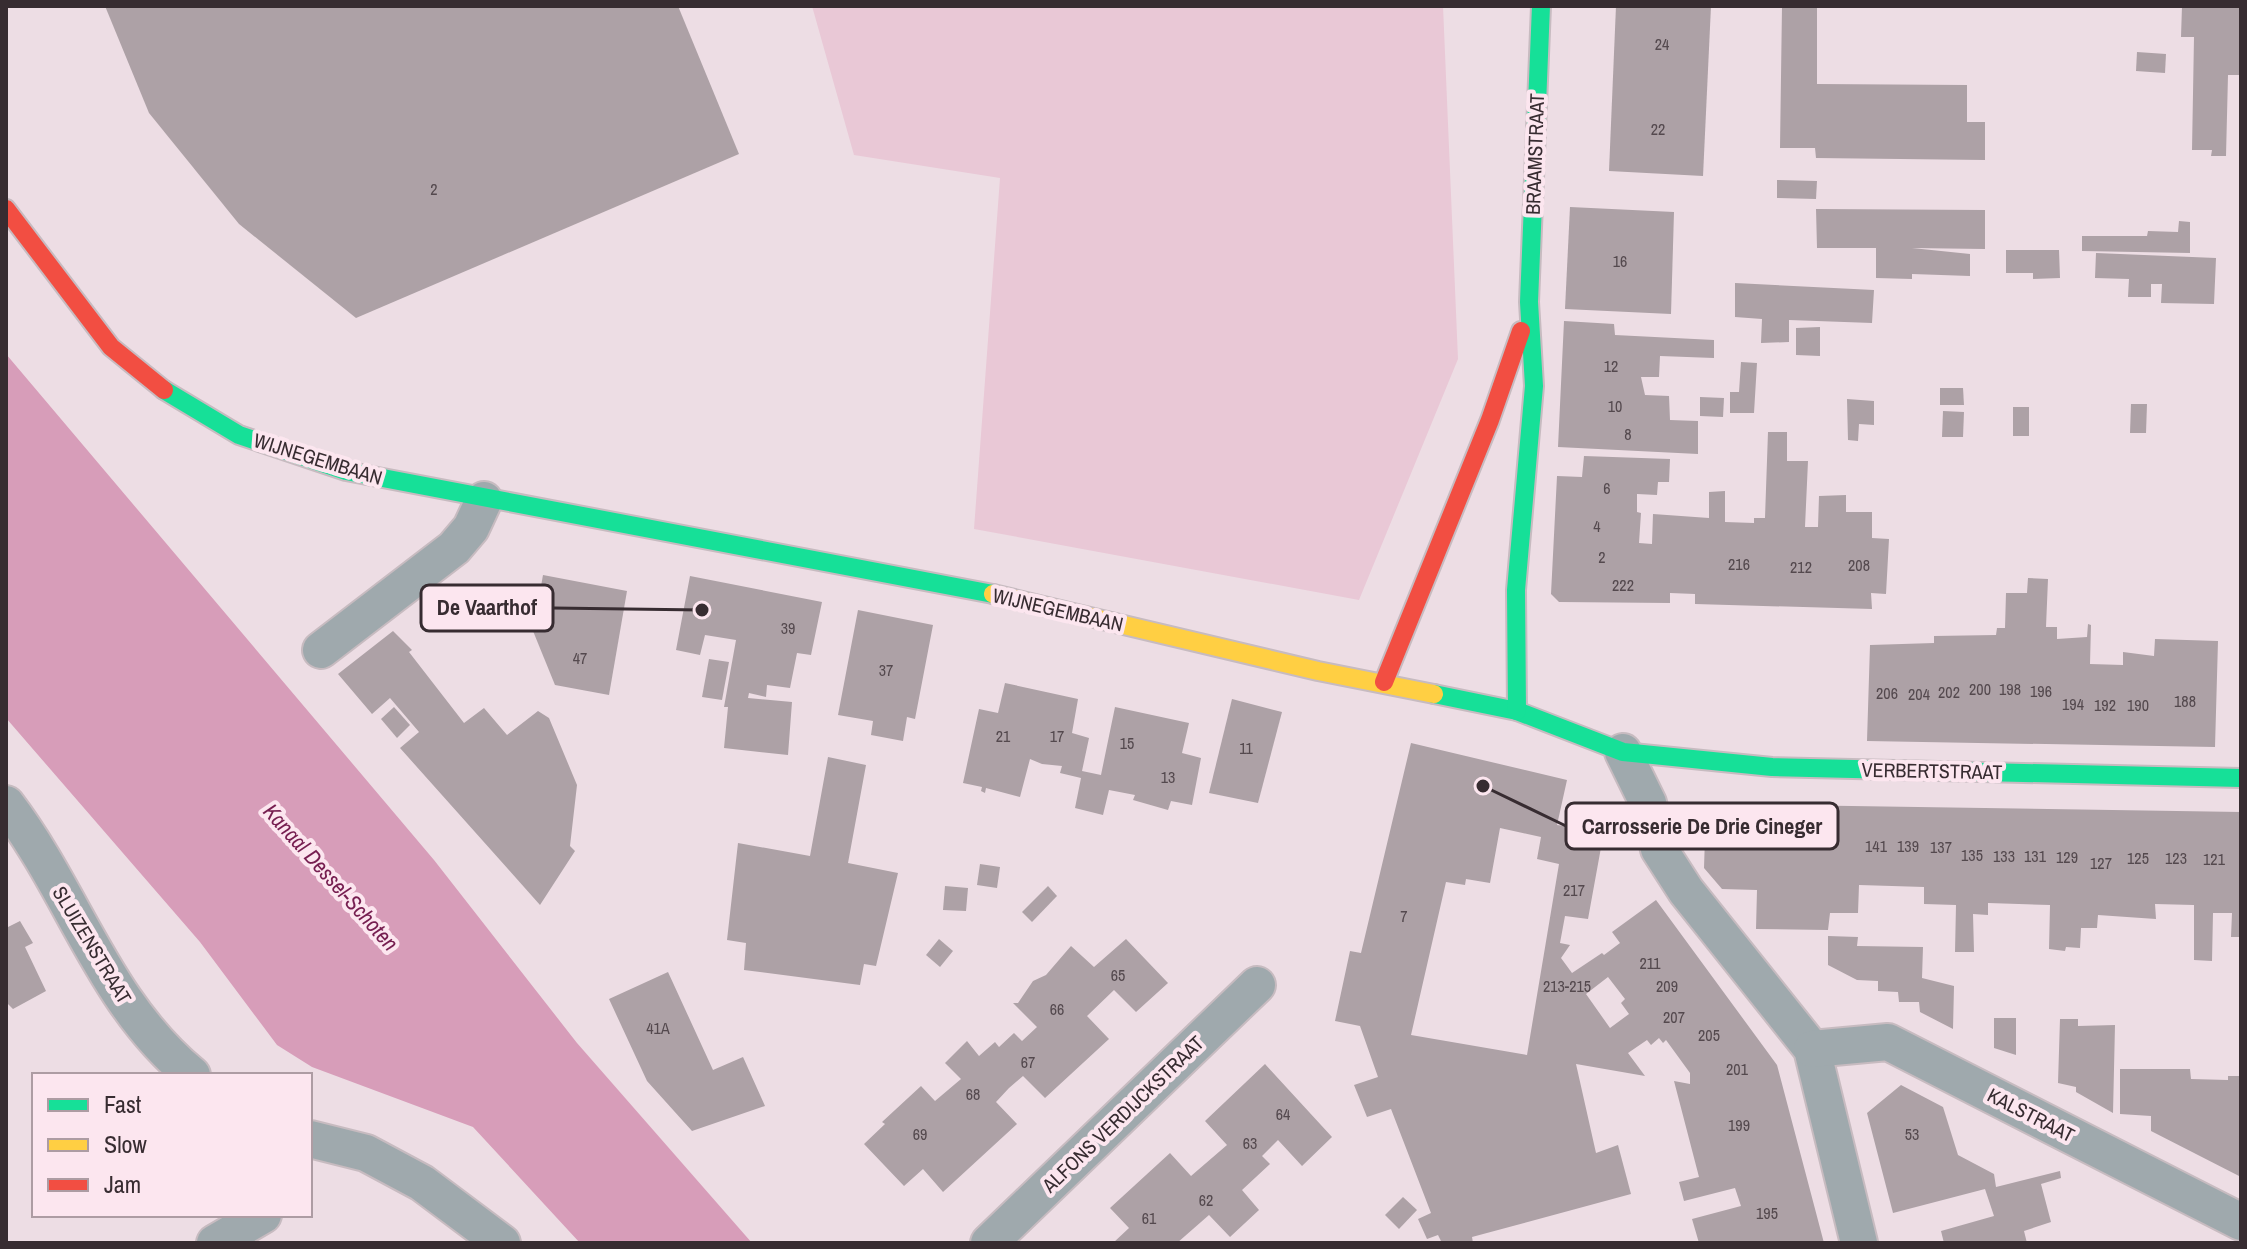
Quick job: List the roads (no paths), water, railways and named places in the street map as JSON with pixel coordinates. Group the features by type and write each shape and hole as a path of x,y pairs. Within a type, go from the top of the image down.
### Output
{"street":[{"name":"BRAAMSTRAAT","path":"1517,711 1516,590 1534,386 1529,302 1541,6"},
{"name":"WIJNEGEMBAAN","path":"6,209 111,347 138,371 189,408 239,435 297,457 346,471 484,500 931,580 1318,671 1517,711 1623,752"},
{"name":"BRAAMSTRAAT","path":"1384,682 1402,629 1504,388 1529,302"},
{"path":"1476,454 1527,465"},
{"path":"321,650 454,548 471,528 484,500"},
{"path":"1623,752 1648,803 1659,849 1686,891 1812,1049 1859,1243"},
{"name":"VERBERTSTRAAT","path":"1623,752 1772,767 2241,778"},
{"name":"SLUIZENSTRAAT","path":"6,804 43,861 119,996 161,1050 190,1073"},
{"name":"ALFONS VERDIJCKSTRAAT","path":"989,1243 1257,985"},
{"name":"KALSTRAAT","path":"1812,1049 1888,1042 2241,1222"},
{"path":"312,1143 366,1153 422,1183 502,1243"},
{"path":"215,1243 260,1217"}],"water":[{"name":"Kanaal Dessel-Schoten","path":"6,354 434,860 577,1043 752,1243 580,1243 473,1127 312,1067 277,1045 200,942 6,718"}],"place":[{"name":"De Vaarthof","path":"702,610"},
{"name":"Carrosserie De Drie Cineger","path":"1483,786"}]}
